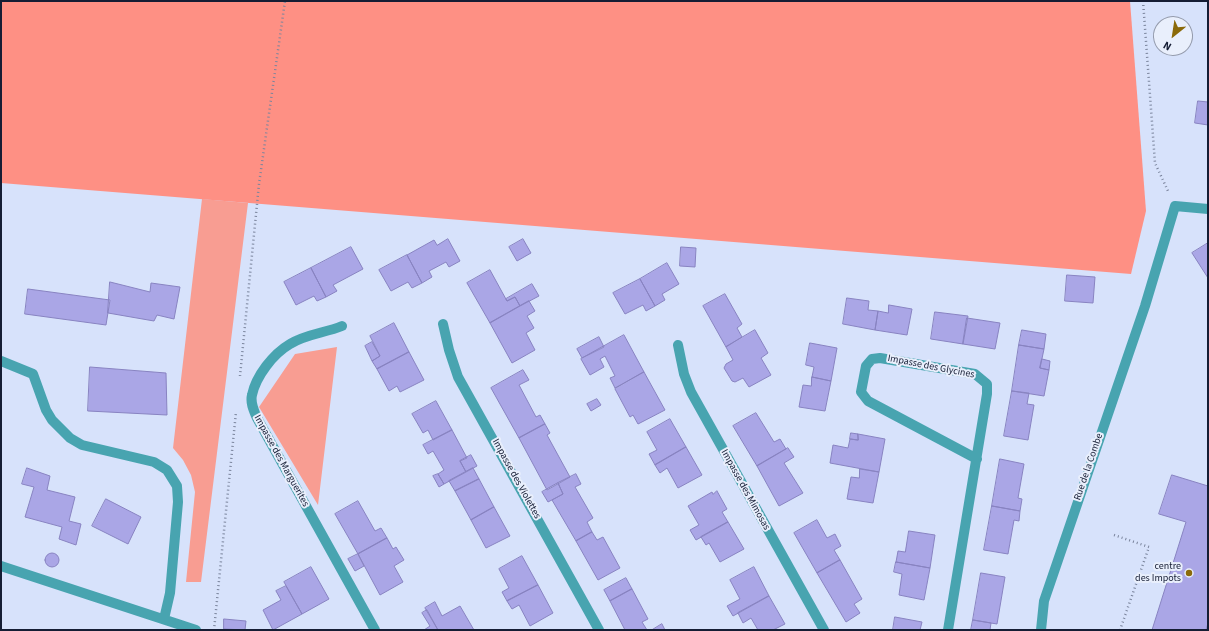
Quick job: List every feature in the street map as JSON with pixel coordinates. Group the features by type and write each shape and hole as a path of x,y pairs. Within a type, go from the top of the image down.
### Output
{"street":[{"path":"1175,206 1208,209"},
{"name":"Rue de la Combe","path":"1041,630 1044,602 1145,306 1175,206"},
{"name":"Impasse des Violettes","path":"443,324 449,350 458,376 599,630"},
{"name":"Impasse des Marguerites","path":"342,326 327,332 308,336 291,343 281,350 270,361 259,379 252,395 252,406 257,418 375,630"},
{"name":"Impasse des Mimosas","path":"678,345 691,392 824,630"},
{"name":"Impasse des Glycines","path":"948,630 977,459 987,394 987,384 976,374 880,358 872,359 866,366 861,392 868,402 977,459"},
{"path":"1,361 33,374 46,410 52,420 70,438 82,445 154,462 167,470 176,486 178,502 170,593 164,620"},
{"path":"1,566 196,630"}],"path":[{"path":"259,184 285,1"},
{"path":"1143,1 1155,163 1175,206"},
{"path":"1114,535 1149,547 1120,630"}],"shaded area":[{"path":"1,1 1130,1 1146,211 1131,274 1,183"},
{"path":"202,199 248,203 201,582 186,582 195,492 191,475 183,460 173,448"},
{"path":"337,347 318,505 259,407 295,354"}],"building":[{"path":"1198,101 1208,102 1208,125 1195,123"},
{"path":"448,239 460,261 449,267 446,262 429,271 432,277 422,283 407,255 434,240 437,245"},
{"path":"523,239 531,253 517,261 509,247"},
{"path":"1208,243 1208,278 1192,253"},
{"path":"351,247 363,269 333,285 337,291 326,297 311,268"},
{"path":"681,247 696,248 695,267 680,266"},
{"path":"407,255 422,283 412,288 408,282 391,291 379,270"},
{"path":"667,263 679,284 662,294 665,300 655,306 640,279"},
{"path":"311,268 326,297 317,301 314,296 296,305 284,282"},
{"path":"490,270 507,301 515,297 520,306 490,323 467,283"},
{"path":"1067,275 1095,277 1093,303 1065,301"},
{"path":"640,279 655,306 646,311 643,305 625,314 613,293"},
{"path":"110,282 150,292 151,283 180,287 174,319 157,315 154,321 108,313"},
{"path":"532,284 539,296 520,306 515,297 507,301 506,299"},
{"path":"28,289 110,300 106,325 25,314"},
{"path":"725,294 742,324 737,328 742,337 726,347 703,306"},
{"path":"847,298 869,301 868,310 878,311 875,330 843,324"},
{"path":"529,301 535,311 527,316 534,328 526,333 535,350 512,363 490,323"},
{"path":"889,305 912,309 907,335 875,330 878,311 888,313"},
{"path":"935,312 968,316 963,344 931,339"},
{"path":"967,318 1000,323 995,349 963,344"},
{"path":"394,323 409,352 377,369 372,361 380,356 370,336"},
{"path":"755,330 768,353 761,358 771,375 749,387 743,378 735,382 732,381 724,368 726,364 733,360 726,347"},
{"path":"1022,330 1046,334 1044,349 1019,345"},
{"path":"624,335 644,372 615,388 610,378 615,376 605,356 600,359 604,367 590,375 581,359"},
{"path":"599,337 604,347 582,358 577,349"},
{"path":"372,342 380,356 372,361 365,346"},
{"path":"810,343 837,348 831,381 812,377 814,367 806,365"},
{"path":"1019,345 1044,349 1040,368 1049,370 1044,396 1012,391"},
{"path":"409,352 424,380 400,392 397,386 389,391 377,369"},
{"path":"1042,359 1050,361 1049,370 1040,368"},
{"path":"90,367 166,373 167,415 88,411"},
{"path":"523,370 529,380 519,385 536,417 540,415 545,424 519,438 491,388"},
{"path":"644,372 665,410 638,424 633,415 630,417 615,389"},
{"path":"812,377 831,381 825,411 799,407 803,385 811,386"},
{"path":"1012,391 1029,393 1027,404 1034,405 1028,440 1004,436"},
{"path":"597,399 601,405 591,411 587,404"},
{"path":"436,401 452,430 433,440 428,430 423,433 412,414"},
{"path":"756,413 774,442 780,439 786,449 757,466 733,426"},
{"path":"670,419 686,447 655,465 649,454 657,450 647,432"},
{"path":"545,424 550,433 547,435 570,477 547,490 519,438"},
{"path":"452,430 467,458 460,461 466,472 444,484 438,474 444,470 433,451 428,454 423,445"},
{"path":"851,433 858,434 858,440 850,439"},
{"path":"858,434 885,439 879,472 830,463 833,445 848,448 850,439 858,440"},
{"path":"686,447 702,475 678,488 667,468 660,473 655,465"},
{"path":"788,448 794,457 784,463 803,493 779,506 757,466"},
{"path":"471,455 477,466 466,472 460,461"},
{"path":"1000,459 1024,464 1018,498 1022,499 1020,511 992,506"},
{"path":"27,468 50,476 47,490 75,497 69,521 81,524 76,545 59,539 62,527 25,517 34,487 22,484"},
{"path":"473,468 479,479 455,491 449,481"},
{"path":"860,469 879,472 873,503 847,499 851,477 859,478"},
{"path":"438,474 444,484 439,487 433,476"},
{"path":"576,474 581,484 575,487 593,518 587,522 592,532 576,541 552,500 563,494 558,483"},
{"name":"centre des Impots","path":"1172,475 1208,486 1208,623 1206,630 1152,630 1186,522 1159,514"},
{"path":"479,479 494,507 471,520 455,491"},
{"path":"558,483 563,494 548,502 542,492"},
{"path":"717,491 727,509 722,512 728,522 696,540 690,530 699,525 688,506 712,492 713,494"},
{"path":"106,499 141,517 128,544 92,526"},
{"path":"358,501 375,531 381,528 387,538 358,554 335,514"},
{"path":"992,506 1020,511 1019,521 1014,520 1008,554 984,550"},
{"path":"494,507 510,536 486,548 471,520"},
{"path":"817,520 827,538 835,534 841,546 834,550 840,560 817,573 794,533"},
{"path":"728,522 744,549 720,562 709,543 706,545 701,537"},
{"path":"909,531 935,535 930,568 896,562 898,551 905,552"},
{"path":"592,532 597,540 603,537 620,568 598,580 576,541"},
{"path":"387,538 393,549 396,547 404,560 394,566 403,582 380,595 358,554"},
{"path":"52,553 57,555 59,560 57,565 52,567 47,565 45,560 47,555"},
{"path":"358,554 364,566 355,571 348,559"},
{"path":"522,556 538,585 507,601 502,592 509,588 499,569"},
{"path":"840,560 862,599 854,604 860,613 846,622 817,573"},
{"path":"896,562 930,568 924,600 899,595 902,574 894,572"},
{"path":"311,567 329,599 302,614 284,582"},
{"path":"754,567 769,596 733,616 727,606 740,599 730,580"},
{"path":"981,573 1005,577 997,624 973,620"},
{"path":"626,578 632,589 610,601 604,590"},
{"path":"538,585 553,613 530,626 519,605 512,609 507,601"},
{"path":"286,586 302,614 273,630 263,610 281,600 276,591"},
{"path":"632,589 648,619 642,622 647,630 625,630 610,601"},
{"path":"769,596 785,624 773,630 758,630 751,618 743,623 738,613"},
{"path":"435,602 442,616 460,606 474,630 438,630 425,608"},
{"path":"427,610 438,630 424,630 430,626 422,613"},
{"path":"895,617 922,622 920,630 893,630"},
{"path":"224,619 246,621 245,630 224,629"},
{"path":"973,620 991,623 990,630 971,630"},
{"path":"662,624 665,630 652,630"}],"place":[{"name":"centre des Impots","path":"1189,573"}]}
